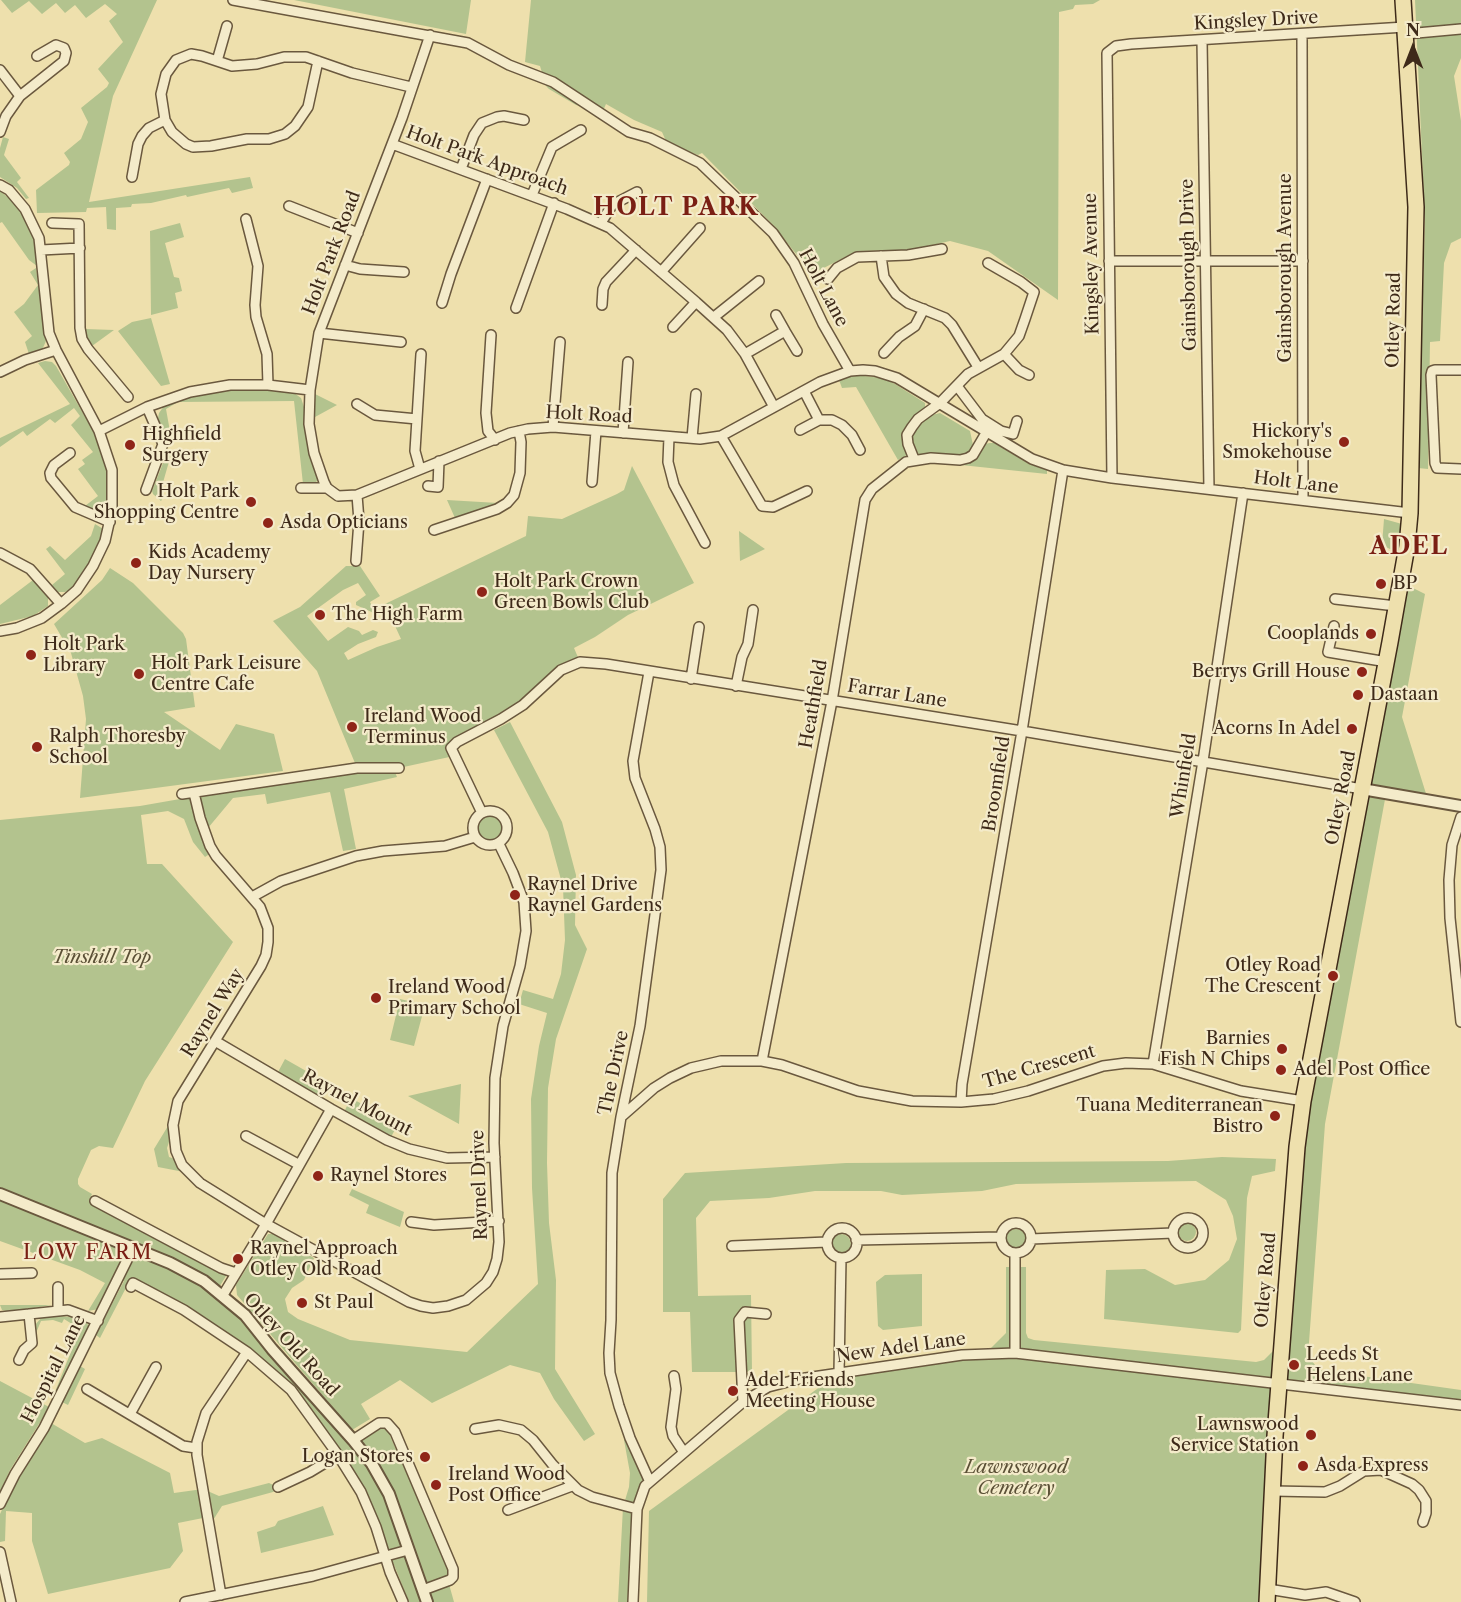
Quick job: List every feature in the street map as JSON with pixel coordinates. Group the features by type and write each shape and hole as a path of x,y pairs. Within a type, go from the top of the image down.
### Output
{"highway":[{"name":"Otley Road","path":"1268,1596 1279,1384 1296,1147 1387,662 1407,546 1410,513 1416,207 1403,0"}],"street":[{"name":"Holt Lane","path":"233,0 468,43 508,65 553,82 629,132 650,138 700,163 773,233 799,273 823,324 850,371 875,370 897,378 1032,459 1063,470 1112,478 1410,513"},
{"path":"217,61 227,26"},
{"name":"Kingsley Drive","path":"1110,49 1131,44 1461,29"},
{"name":"Holt Park Road","path":"327,488 315,453 308,404 319,333 392,144 430,35"},
{"name":"Gainsborough Avenue","path":"1302,35 1303,500"},
{"name":"Gainsborough Drive","path":"1202,40 1209,489"},
{"path":"0,132 6,116 20,96 64,61 66,53 64,48 56,45 37,56"},
{"name":"Kingsley Avenue","path":"1110,49 1106,58 1112,478"},
{"path":"318,61 308,107 294,128 285,134 269,139 247,139 193,147 172,132 165,120 161,94 166,74 171,65 182,56 190,54 232,66 244,66 295,55 318,61 351,73 411,87"},
{"path":"0,70 20,96"},
{"path":"461,169 474,135 482,123 504,116 524,120"},
{"path":"132,177 138,144 142,136 149,128 165,120"},
{"path":"532,195 552,147 581,130"},
{"name":"Holt Park Approach","path":"392,144 554,203 610,228 714,317 745,354 774,407"},
{"path":"442,303 487,179"},
{"path":"0,185 9,190 25,209 39,238 49,333 99,431 111,470 112,510 105,541 93,566 76,590 42,618 17,628 0,631"},
{"path":"601,224 612,205 637,192"},
{"path":"516,308 554,203"},
{"path":"289,206 358,233"},
{"path":"246,219 258,266 255,306 267,354 268,385"},
{"path":"52,223 80,224 80,328 82,339 128,397"},
{"path":"661,272 700,228"},
{"path":"41,250 80,248"},
{"path":"828,279 837,268 857,257 916,254 942,249"},
{"path":"602,305 604,286 636,250"},
{"path":"881,255 884,277 896,294 908,303 937,314 952,325 978,368"},
{"path":"1109,261 1303,261"},
{"path":"986,433 973,455 960,460 914,459 908,444 908,435 918,419 940,404 978,368 1004,354 1019,336 1034,292 988,263"},
{"path":"345,265 360,269 404,272"},
{"path":"714,317 759,281"},
{"path":"673,327 696,302"},
{"path":"885,353 896,340 915,326 924,309"},
{"path":"776,315 797,351"},
{"path":"745,354 785,331"},
{"path":"319,333 401,342"},
{"path":"492,335 486,413 488,430 495,440"},
{"path":"553,428 560,342"},
{"path":"0,372 25,360 56,350"},
{"path":"420,469 415,451 421,354"},
{"path":"1004,354 1019,370 1029,375"},
{"path":"623,433 628,362"},
{"path":"1461,370 1435,370 1431,375 1435,463 1437,468 1461,469"},
{"name":"Holt Road","path":"357,495 519,431 553,428 669,437 722,436 820,382 850,371"},
{"path":"99,431 147,407 190,392 230,385 268,385 310,390"},
{"path":"957,386 982,419 1001,431 1013,434 1017,420"},
{"path":"804,391 819,420"},
{"path":"692,438 696,394"},
{"path":"357,404 375,415 417,419"},
{"path":"146,490 163,444 147,407"},
{"path":"800,430 819,420 832,420 842,425 852,435 860,450"},
{"path":"592,482 596,430"},
{"path":"434,530 497,509 514,495 520,473 519,431"},
{"path":"722,436 762,506 773,507 807,491"},
{"path":"669,437 668,462 674,485 705,543"},
{"path":"70,453 54,465 50,473 51,478 75,507 110,522"},
{"name":"Heathfield","path":"762,1061 832,701 865,500 872,489 906,462 914,459"},
{"path":"428,486 438,487 439,461"},
{"name":"Broomfield","path":"961,1102 962,1084 1063,470"},
{"path":"301,488 327,488 338,496 357,495 359,521 356,561"},
{"name":"Whinfield","path":"1153,1065 1203,761 1242,493"},
{"path":"0,553 30,569 61,604"},
{"path":"1335,599 1396,606"},
{"path":"736,686 742,657 748,644 753,610"},
{"path":"1334,626 1328,652 1387,662"},
{"path":"691,679 699,627"},
{"name":"Farrar Lane","path":"482,813 451,748 457,742 523,705 561,670 580,662 606,664 1022,730 1362,789"},
{"name":"The Drive","path":"649,672 633,761 635,778 660,848 661,870 640,1026 612,1173 609,1353 610,1373 619,1406 630,1438 650,1480"},
{"path":"182,794 357,768 399,768"},
{"path":"1362,789 1461,806"},
{"name":"Raynel Way","path":"194,793 210,846 260,907 268,928 266,955 261,966 178,1101 173,1125 177,1152 182,1165 200,1183 266,1224"},
{"path":"488,811 499,814 507,823 506,835 499,843 488,846 475,837 474,821 482,813 488,811"},
{"path":"1461,817 1452,845 1449,880 1450,918 1461,1022"},
{"path":"252,897 281,881 356,856 383,851 445,846 475,837"},
{"name":"Raynel Drive","path":"266,1224 409,1302 433,1308 466,1300 486,1283 493,1272 497,1259 499,1221 495,1157 498,1054 503,1026 520,966 526,930 524,902 499,843"},
{"name":"Raynel Mount","path":"215,1041 387,1140 426,1154 447,1158 495,1157"},
{"name":"The Crescent","path":"621,1117 644,1096 670,1078 691,1068 721,1060 762,1061 782,1065 858,1091 912,1101 961,1102 994,1099 1028,1091 1103,1065 1126,1063 1153,1065 1241,1091 1304,1101"},
{"path":"628,1082 644,1096"},
{"path":"223,1295 331,1109"},
{"path":"246,1136 298,1164"},
{"name":"Otley Old Road","path":"0,1194 170,1263 204,1281 245,1315 372,1464 389,1494 427,1602"},
{"name":"Otley Old Road","path":"95,1201 222,1268 236,1273"},
{"path":"411,1222 434,1224 499,1221"},
{"path":"1010,1224 1019,1224 1027,1229 1031,1239 1027,1248 1016,1253 1008,1251 1001,1237 1010,1224"},
{"path":"843,1229 852,1233 856,1240 855,1250 851,1255 841,1258 830,1252 827,1242 832,1232 843,1229"},
{"path":"1031,1239 1173,1233"},
{"path":"856,1240 1001,1237"},
{"path":"732,1246 827,1242"},
{"name":"Hospital Lane","path":"0,1504 15,1474 44,1428 133,1248"},
{"path":"1015,1353 1016,1253"},
{"path":"839,1373 841,1258"},
{"path":"0,1274 32,1274"},
{"name":"Otley Old Road","path":"131,1287 133,1283 184,1310 247,1352 291,1390 338,1455 361,1492 403,1602"},
{"path":"58,1287 58,1310"},
{"path":"0,1317 58,1310 75,1311 98,1321"},
{"path":"743,1402 739,1320 745,1312 766,1314"},
{"path":"29,1314 32,1343"},
{"path":"32,1343 43,1346"},
{"path":"19,1360 24,1350 32,1343"},
{"path":"221,1595 196,1448 206,1413 247,1352"},
{"name":"New Adel Lane","path":"633,1602 636,1509 641,1492 650,1480 743,1402 768,1387 799,1379 962,1355 1015,1353 1461,1406"},
{"path":"130,1414 156,1367"},
{"path":"674,1376 676,1389 671,1427 673,1436 683,1451"},
{"path":"87,1389 183,1446 196,1448"},
{"path":"353,1440 379,1423 387,1423 395,1432 453,1569 453,1577 450,1580 423,1590"},
{"path":"475,1429 499,1425 521,1430 533,1440 572,1486 592,1497 636,1509"},
{"path":"278,1487 310,1472 338,1455"},
{"path":"1273,1491 1325,1492 1340,1486 1364,1471 1381,1470 1412,1484 1419,1490 1426,1502 1423,1522"},
{"path":"508,1510 572,1486"},
{"path":"184,1602 313,1576 408,1550"},
{"path":"0,1552 12,1602"},
{"path":"1268,1596 1326,1592 1355,1602"}],"green space":[{"path":"1,0 157,0 113,96 89,202 250,177 253,188 232,193 229,188 116,208 116,230 107,229 106,207 87,208 86,212 37,213 36,190 69,165 70,162 64,153 81,139 88,122 81,108 109,83 98,69 123,42 109,21 117,14 105,4 86,18 75,5 65,13 56,3 42,14 29,1 12,13"},
{"path":"294,0 471,0 466,34"},
{"path":"531,0 1100,0 1093,4 1075,5 1073,9 1059,12 1058,300 988,251 950,241 910,250 857,251 812,274 773,225 702,153 698,155 679,148 666,141 662,132 606,104 603,111 576,105 549,89 540,66 525,62"},
{"path":"1415,0 1461,0 1461,58 1454,76 1461,121 1461,238 1451,243 1444,263 1440,341 1430,342 1428,469 1418,468 1425,221"},
{"path":"3,137 9,139 4,155 21,178 17,182 29,198 26,199 17,188 0,177 0,148"},
{"path":"0,191 21,208 36,246 37,266 29,260 2,222 0,223"},
{"path":"180,223 184,237 165,243 174,277 179,278 182,291 175,293 178,308 151,315 150,231"},
{"path":"36,268 46,341 42,350 29,354 25,342 32,336 14,312 24,304 38,285 30,272"},
{"path":"151,318 170,384 161,386 118,331 132,322"},
{"path":"85,329 114,330 92,346 85,336"},
{"path":"52,362 56,366 96,436 108,474 108,501 103,509 91,510 85,506 98,496 78,469 85,464 82,460 93,452 71,425 80,416 74,408 55,423 50,419 27,436 23,431 0,447 0,438 70,404 38,363"},
{"path":"855,375 882,378 925,403 925,408 918,413 904,435 903,445 907,455 898,460 856,387 842,388 839,380"},
{"path":"236,390 280,391 294,393 301,398 318,480 314,484 303,484 294,401 178,402 166,409 171,437 177,437 177,441 169,442 164,436 158,418 164,406 197,395"},
{"path":"315,394 337,405 315,417"},
{"path":"940,413 970,431 973,445 969,453 954,458 916,452 910,441 912,434 928,416"},
{"path":"994,443 1029,464 1047,470 1047,474 961,465 984,444"},
{"path":"172,451 160,493 163,498 161,501 152,491 167,453"},
{"name":"Tinshill Top","path":"632,466 694,583 628,615 574,648 580,662 561,670 544,688 457,742 454,756 399,768 395,772 397,777 344,789 356,849 343,851 330,792 267,804 265,794 233,798 208,828 199,832 211,853 205,857 193,842 184,819 168,811 141,815 147,864 162,864 233,942 145,1081 113,1148 99,1146 91,1150 78,1184 92,1194 89,1201 225,1272 226,1276 215,1294 233,1310 295,1384 351,1445 380,1426 386,1427 391,1432 390,1436 448,1566 447,1577 454,1602 409,1602 361,1492 291,1390 247,1352 129,1282 100,1338 96,1335 124,1281 115,1278 99,1309 88,1311 105,1283 80,1270 0,1241 0,820 140,806 357,768 317,671 273,621 300,607 346,566 360,566 380,596 370,602 376,614 356,605 356,602 366,595 358,583 343,590 307,616 328,641 348,627 359,631 362,635 373,630 378,632 376,637 344,653 348,660 401,639 385,604 526,536 528,516 562,519 617,494 624,490"},
{"path":"447,500 498,503 455,518"},
{"path":"1384,519 1402,524 1398,553 1382,545"},
{"path":"95,524 105,530 83,575 70,590 56,592 52,585 65,574 46,549 50,546 65,560 91,536"},
{"path":"739,531 765,549 740,561"},
{"path":"110,568 133,583 183,633 186,639 195,707 164,712 220,750 236,724 274,734 283,771 80,798 86,719 83,696 71,653 54,624 102,580"},
{"path":"33,580 48,596 48,606 33,616 0,624 0,605"},
{"name":"Lawnswood Cemetery","path":"1401,582 1425,594 1402,717 1428,800 1386,794 1325,1124 1308,1356 1319,1370 1461,1390 1461,1405 1271,1383 1261,1602 647,1602 649,1511 839,1373 985,1354 1006,1333 1006,1267 1026,1267 1026,1333 1028,1338 1034,1340 1256,1362 1264,1360 1281,1343 1297,1147"},
{"path":"510,722 562,822 576,875 575,925 587,949 556,1039 548,1088 547,1163 549,1223 556,1280 555,1369 595,1434 584,1441 554,1399 540,1373 510,1365 432,1403 400,1380 361,1404 370,1419 352,1430 237,1295 236,1285 268,1234 273,1234 314,1258 304,1280 292,1288 285,1299 288,1312 298,1319 350,1340 467,1352 538,1284 532,1188 531,1099 539,1046 547,1013 519,1004 523,990 553,999 561,974 565,940 563,887 548,832 494,730"},
{"path":"490,816 499,819 502,828 499,837 490,840 481,837 478,828 481,819"},
{"path":"400,999 425,1005 414,1046 390,1040"},
{"path":"285,1059 329,1084 322,1098 278,1072"},
{"path":"461,1084 459,1124 408,1096"},
{"path":"351,1098 398,1124 391,1137 344,1112"},
{"path":"168,1126 169,1157 175,1159 184,1172 158,1167 154,1149"},
{"path":"1222,1157 1276,1159 1275,1171 1252,1176 1247,1198 1241,1330 1238,1333 1104,1319 1106,1270 1145,1269 1175,1285 1205,1280 1229,1260 1237,1239 1233,1216 1226,1200 1196,1181 1016,1184 982,1191 902,1195 881,1191 815,1191 769,1198 710,1201 696,1218 698,1296 751,1295 752,1372 692,1372 690,1312 663,1312 663,1199 685,1173 846,1163 1168,1161"},
{"path":"352,1189 404,1212 400,1227 366,1213 369,1205 349,1195"},
{"path":"1187,1223 1193,1226 1196,1232 1193,1238 1187,1241 1181,1238 1178,1232 1181,1226"},
{"path":"1016,1229 1023,1232 1026,1239 1023,1246 1016,1249 1009,1246 1006,1239 1009,1232"},
{"path":"841,1234 848,1237 851,1244 848,1251 841,1254 834,1251 831,1244 834,1237"},
{"path":"922,1274 922,1326 883,1330 878,1326 876,1282 885,1275"},
{"path":"0,1305 51,1305 12,1312 2,1310"},
{"path":"61,1316 84,1319 89,1331 51,1408 10,1470 0,1492 0,1381 49,1407 80,1329 64,1319 62,1323 53,1320 41,1321 36,1333 35,1325 41,1318"},
{"path":"80,1366 85,1369 68,1405 62,1402"},
{"path":"51,1423 85,1443 102,1438 170,1473 174,1493 203,1489 219,1496 269,1483 278,1487 273,1492 222,1506 210,1525 208,1517 178,1523 183,1551 170,1568 48,1594 32,1541 32,1513 6,1511 5,1541 0,1542 0,1514 18,1476"},
{"path":"630,1438 649,1480 641,1492 633,1602 618,1602 623,1507 629,1487 630,1473 624,1440"},
{"path":"323,1506 334,1535 261,1553 257,1532 275,1526 278,1521"}],"place":[{"name":"Hickory's Smokehouse","path":"1344,442"},
{"name":"Highfield Surgery","path":"130,445"},
{"name":"Holt Park Shopping Centre","path":"251,502"},
{"name":"Asda Opticians","path":"268,523"},
{"name":"Kids Academy Day Nursery","path":"136,563"},
{"name":"BP","path":"1381,584"},
{"name":"Holt Park Crown Green Bowls Club","path":"482,592"},
{"name":"The High Farm","path":"320,615"},
{"name":"Cooplands","path":"1371,634"},
{"name":"Holt Park Library","path":"31,655"},
{"name":"Berrys Grill House","path":"1362,672"},
{"name":"Holt Park Leisure Centre Cafe","path":"139,674"},
{"name":"Dastaan","path":"1358,695"},
{"name":"Ireland Wood Terminus","path":"352,727"},
{"name":"Acorns In Adel","path":"1352,729"},
{"name":"Ralph Thoresby School","path":"37,747"},
{"name":"Raynel Drive Raynel Gardens","path":"515,895"},
{"name":"Otley Road The Crescent","path":"1333,976"},
{"name":"Ireland Wood Primary School","path":"376,998"},
{"name":"Barnies Fish N Chips","path":"1282,1049"},
{"name":"Adel Post Office","path":"1281,1070"},
{"name":"Tuana Mediterranean Bistro","path":"1275,1116"},
{"name":"Raynel Stores","path":"318,1176"},
{"name":"Raynel Approach Otley Old Road","path":"238,1259"},
{"name":"St Paul","path":"302,1303"},
{"name":"Leeds St Helens Lane","path":"1294,1365"},
{"name":"Adel Friends Meeting House","path":"733,1391"},
{"name":"Lawnswood Service Station","path":"1311,1435"},
{"name":"Logan Stores","path":"425,1457"},
{"name":"Asda Express","path":"1303,1466"},
{"name":"Ireland Wood Post Office","path":"436,1485"}],"district":[{"name":"HOLT PARK","path":"676,208"},
{"name":"ADEL","path":"1409,547"},
{"name":"LOW FARM","path":"88,1253"}]}
